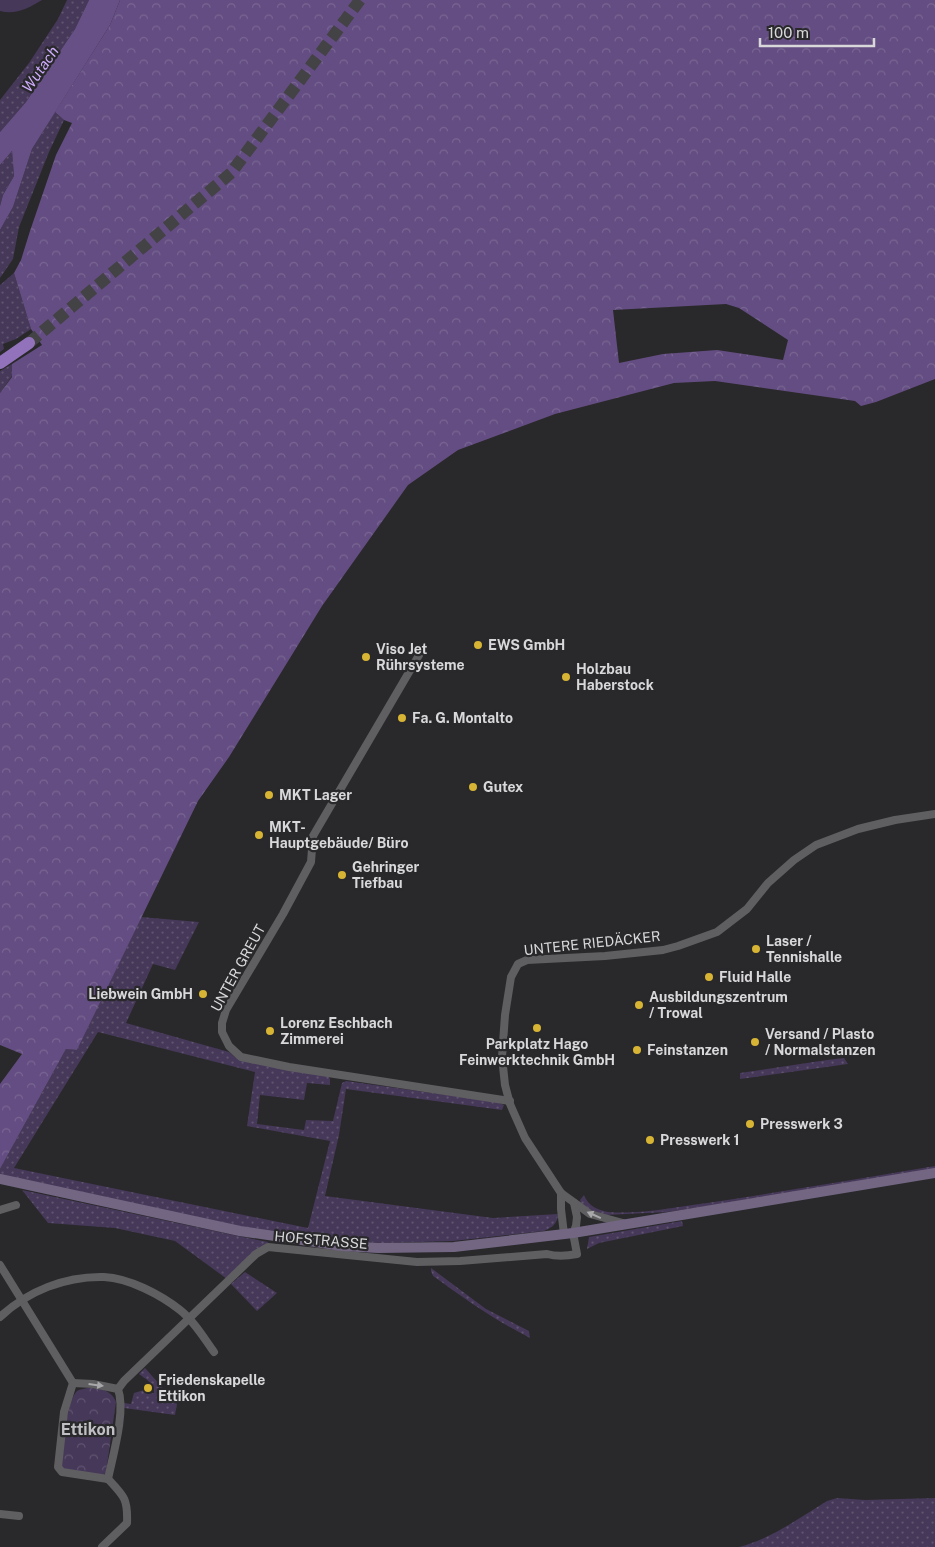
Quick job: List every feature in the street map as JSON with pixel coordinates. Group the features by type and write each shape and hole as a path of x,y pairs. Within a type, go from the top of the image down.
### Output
{"highway":[{"path":"0,363 29,342"}],"main road":[{"path":"0,1179 240,1231 342,1246 378,1248 454,1247 569,1233 935,1173"}],"street":[{"name":"UNTER GREUT","path":"422,650 313,836 311,862 283,914 226,1010 222,1023 222,1032 229,1046 241,1057 289,1067 510,1101"},
{"name":"UNTERE RIEDÄCKER","path":"631,1224 590,1214 561,1194 525,1138 505,1085 502,1057 505,1015 511,977 518,964 527,960 605,956 663,950 717,932 746,908 768,883 794,860 816,845 858,829 895,820 935,814"},
{"name":"UNTERE RIEDÄCKER","path":"561,1194 561,1209 569,1233"},
{"path":"569,1233 576,1226 574,1203"},
{"path":"0,1210 16,1205"},
{"name":"HOFSTRASSE","path":"118,1388 256,1254 268,1247 417,1262 460,1261 548,1254 567,1256 577,1254 569,1233"},
{"path":"0,1265 73,1383 64,1412 58,1467 62,1472 76,1476 108,1479 118,1489 126,1502 127,1523 102,1547"},
{"path":"0,1317 22,1300 44,1288 63,1282 106,1277 129,1282 182,1311 214,1352"},
{"path":"73,1383 118,1388 120,1395 119,1421 108,1479"},
{"path":"0,1514 19,1516"}],"green space":[{"path":"0,0 42,0 27,8 6,12 0,11"},
{"path":"67,0 89,0 75,29 26,102 0,132 0,100 29,63 58,19"},
{"path":"120,0 935,0 935,379 861,406 855,401 715,381 674,383 555,414 458,450 408,485 322,606 229,757 198,801 77,1050 66,1049 0,1169 0,1084 22,1054 0,1045 0,393 12,377 12,364 42,345 31,329 14,273 21,260 56,155 72,123 64,120 55,112 110,25","holes":["726,304 739,308 788,340 783,360 717,350 663,354 619,363 613,310"]},
{"path":"55,112 64,120 19,227 13,259 0,278 0,230 13,207 32,149"},
{"path":"12,151 14,176 3,195 0,206 0,165"},
{"path":"14,273 31,329 16,339 3,344 4,349 0,352 0,285"},
{"path":"12,364 12,376 0,393 0,371"},
{"path":"141,917 199,922 175,970 153,964 126,1023 229,1052 235,1057 328,1076 330,1079 330,1085 307,1083 304,1100 260,1095 257,1124 304,1130 306,1120 333,1121 342,1083 346,1081 497,1102 504,1105 502,1110 346,1089 339,1135 325,1196 493,1218 558,1214 556,1223 544,1231 453,1241 345,1242 275,1234 0,1175 0,1169 66,1049 77,1050","holes":["98,1032 255,1072 247,1126 330,1141 308,1228 14,1168"]},
{"path":"844,1058 848,1064 740,1079 740,1073"},
{"path":"935,1166 935,1169 667,1212 606,1215 592,1211 581,1203 580,1200 584,1195 594,1207 608,1212 647,1211 742,1198"},
{"path":"22,1190 268,1242 267,1246 227,1279 175,1241 115,1228 48,1223"},
{"path":"682,1221 683,1226 599,1243 587,1249 589,1237"},
{"path":"431,1268 486,1309 529,1331 530,1338 493,1317 457,1293 433,1276"},
{"path":"245,1272 277,1293 257,1311 231,1284"},
{"path":"145,1368 177,1404 175,1415 124,1408 124,1403 131,1404 134,1393 144,1390 148,1394 154,1393 151,1384 139,1374"},
{"path":"88,1388 101,1389 108,1392 116,1402 106,1472 103,1476 64,1471 60,1463 70,1404 77,1391"},
{"path":"837,1498 865,1500 935,1498 935,1547 739,1547 774,1533 827,1501"}],"shaded area":[{"path":"89,0 120,0 110,25 32,149 13,207 0,230 0,206 3,195 14,176 12,151 0,165 0,132 26,102 75,29"}],"tunnel":[{"path":"29,343 231,173 360,0"}],"place":[{"name":"EWS GmbH","path":"478,645"},
{"name":"Viso Jet Rührsysteme","path":"366,657"},
{"name":"Holzbau Haberstock","path":"566,677"},
{"name":"Fa. G. Montalto","path":"402,718"},
{"name":"Gutex","path":"473,787"},
{"name":"MKT Lager","path":"269,795"},
{"name":"MKT- Hauptgebäude/ Büro","path":"259,835"},
{"name":"Gehringer Tiefbau","path":"342,875"},
{"name":"Laser / Tennishalle","path":"756,949"},
{"name":"Fluid Halle","path":"709,977"},
{"name":"Liebwein GmbH","path":"203,994"},
{"name":"Ausbildungszentrum / Trowal","path":"639,1005"},
{"name":"Parkplatz Hago Feinwerktechnik GmbH","path":"537,1028"},
{"name":"Lorenz Eschbach Zimmerei","path":"270,1031"},
{"name":"Versand / Plasto / Normalstanzen","path":"755,1042"},
{"name":"Feinstanzen","path":"637,1050"},
{"name":"Presswerk 3","path":"750,1124"},
{"name":"Presswerk 1","path":"650,1140"},
{"name":"Friedenskapelle Ettikon","path":"148,1388"}],"district":[{"name":"Ettikon","path":"88,1429"}],"water label":[{"name":"Wutach","path":"40,69"}]}
